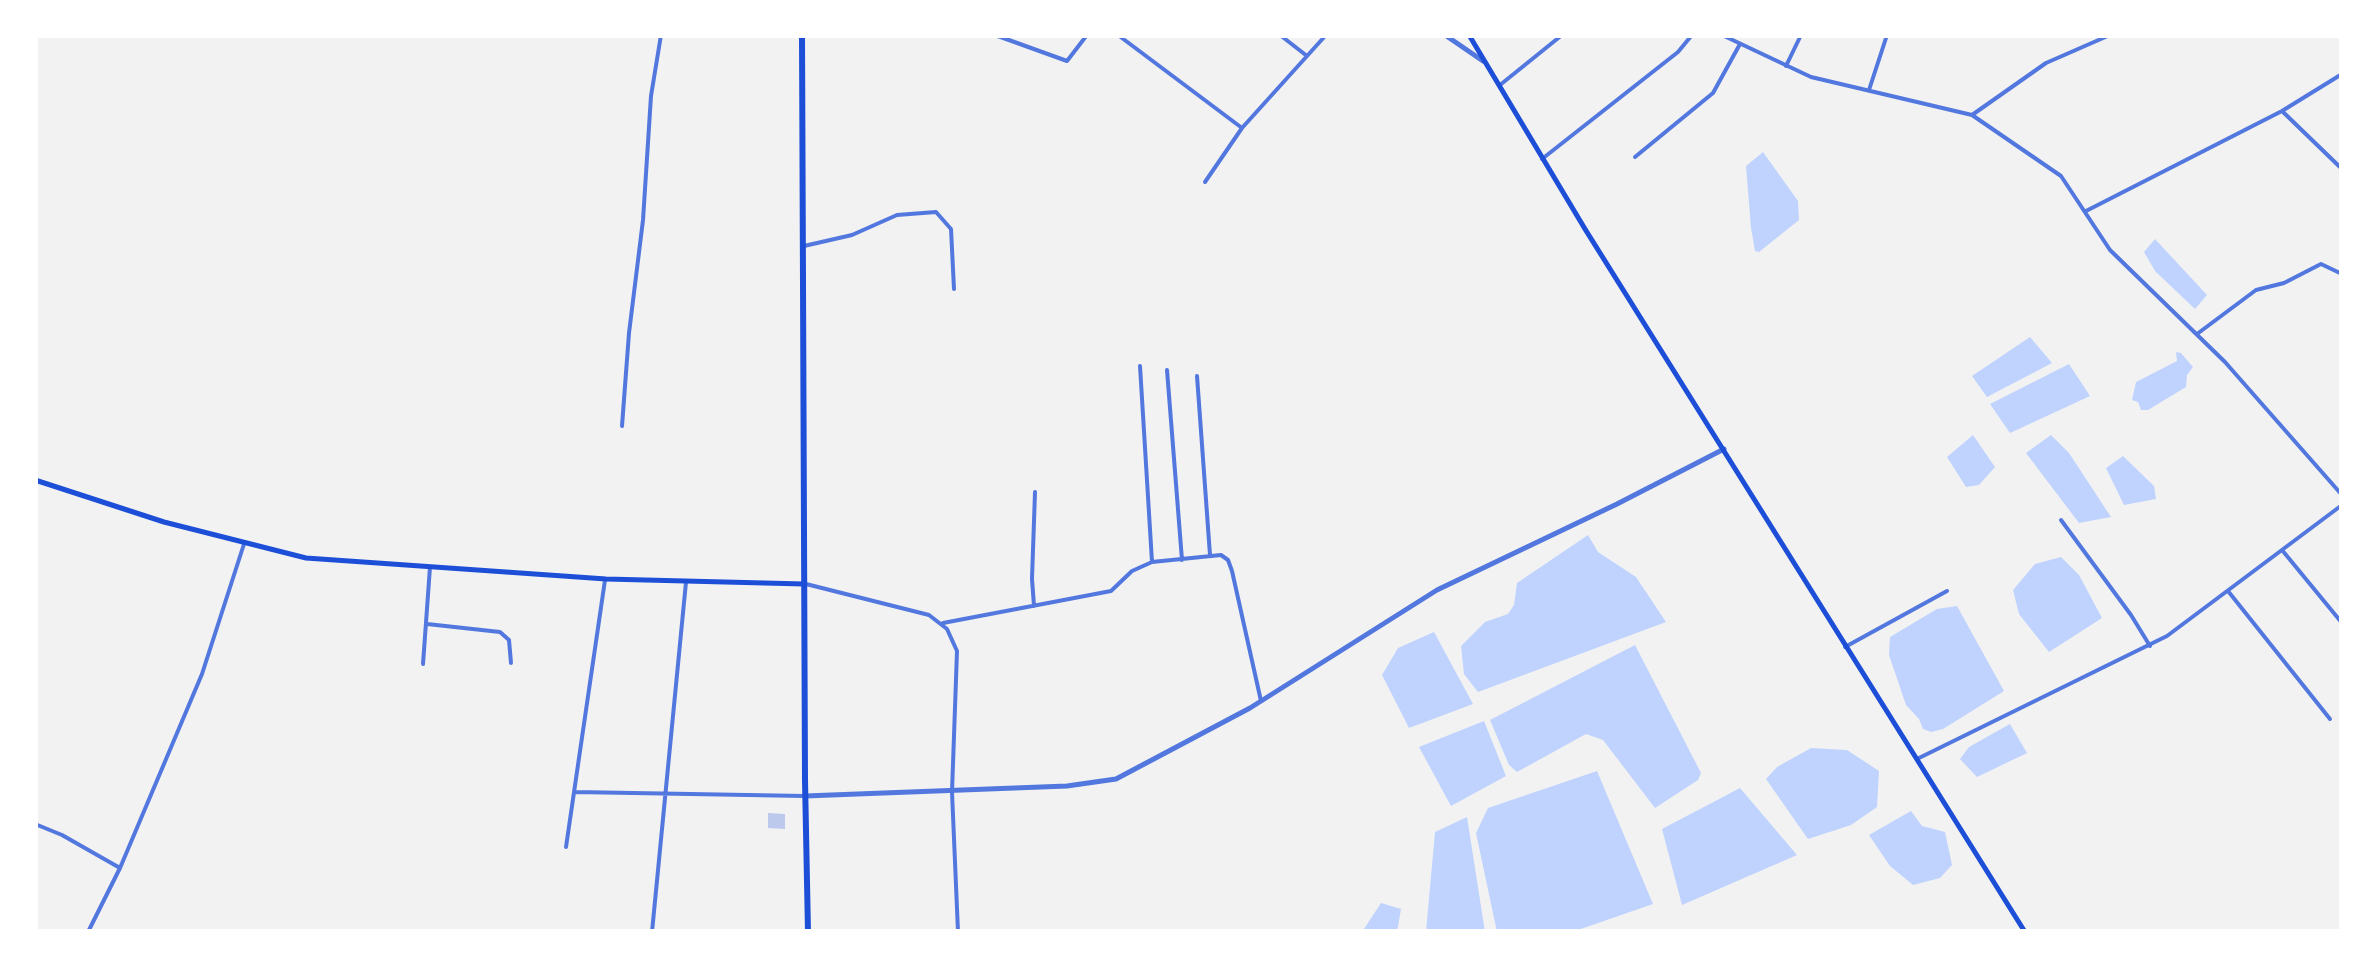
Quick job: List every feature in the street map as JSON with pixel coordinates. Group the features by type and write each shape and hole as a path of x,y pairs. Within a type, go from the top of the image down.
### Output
{"main road":[{"path":"802,35 808,932"},
{"path":"1469,35 2025,932"},
{"path":"35,480 244,544 306,558 606,579 804,584"}],"street":[{"path":"622,426 651,96 661,35"},
{"path":"995,35 1067,60 1087,35"},
{"path":"1118,35 1242,128"},
{"path":"1280,35 1308,56"},
{"path":"1205,182 1242,128 1326,35"},
{"path":"1444,35 1483,62"},
{"path":"1499,86 1562,35"},
{"path":"1542,158 1678,52 1692,35"},
{"path":"1722,35 1811,77 1972,115 2062,176 2110,250 2225,362 2342,496"},
{"path":"1786,66 1801,35"},
{"path":"1869,90 1887,35"},
{"path":"1972,115 2046,63 2110,35"},
{"path":"1636,157 1713,92 1739,40"},
{"path":"2084,211 2282,111 2342,74"},
{"path":"2282,111 2342,169"},
{"path":"803,246 852,234 897,216 936,212 951,230 954,289"},
{"path":"2197,334 2256,290 2284,283 2321,264 2342,274"},
{"path":"1140,366 1152,562"},
{"path":"1168,370 1182,560"},
{"path":"1197,376 1210,555"},
{"path":"574,792 805,796 1067,786 1116,779 1261,701 1437,590 1724,449"},
{"path":"1034,606 1035,492"},
{"path":"1916,760 2150,646 2342,505"},
{"path":"2061,520 2132,615 2150,646"},
{"path":"88,932 120,868 202,674 244,544"},
{"path":"2282,550 2342,623"},
{"path":"941,624 1111,591 1132,571 1152,562 1221,555 1228,560 1261,701"},
{"path":"423,664 430,567"},
{"path":"566,847 606,579"},
{"path":"652,932 686,582"},
{"path":"804,584 929,616 947,628 957,651 952,792 958,932"},
{"path":"1845,646 1947,591"},
{"path":"2228,591 2330,719"},
{"path":"427,624 500,632 508,640 511,663"},
{"path":"35,824 120,868"}],"water":[{"path":"1763,152 1798,201 1799,220 1759,252 1755,251 1751,228 1746,166"},
{"path":"2155,239 2207,295 2195,309 2155,271 2144,252"},
{"path":"2030,337 2052,363 1987,397 1972,376"},
{"path":"2176,352 2193,367 2187,375 2186,387 2148,410 2141,410 2138,402 2132,400 2136,382 2177,361"},
{"path":"2069,364 2090,396 2010,433 1990,404"},
{"path":"1973,435 1995,467 1979,485 1966,487 1947,457"},
{"path":"2051,435 2069,453 2111,517 2079,523 2026,453"},
{"path":"2123,456 2154,486 2156,499 2124,505 2106,468"},
{"path":"1588,535 1598,552 1636,577 1666,622 1478,692 1464,674 1461,646 1485,622 1508,614 1514,605 1517,583"},
{"path":"2061,557 2079,575 2102,618 2049,652 2019,614 2013,590 2035,564"},
{"path":"1957,606 2004,691 1943,729 1931,732 1923,729 1906,705 1889,655 1890,637 1937,609"},
{"path":"1434,632 1473,704 1409,728 1382,675 1398,648"},
{"path":"1635,645 1701,773 1698,780 1655,808 1603,740 1586,734 1517,772 1509,765 1490,720"},
{"path":"1484,721 1506,776 1451,806 1419,747"},
{"path":"2010,724 2027,753 1977,777 1960,759 1969,747"},
{"path":"1811,748 1847,750 1879,771 1877,807 1851,825 1808,839 1766,779 1777,767"},
{"path":"1597,771 1653,904 1572,932 1497,932 1476,833 1488,808"},
{"path":"1740,788 1797,855 1682,905 1662,829"},
{"path":"1911,811 1922,826 1945,832 1952,865 1940,878 1913,885 1890,866 1869,835"},
{"path":"1467,817 1485,932 1426,932 1435,832"},
{"path":"1381,903 1401,909 1397,932 1362,932"}],"building":[{"path":"768,813 785,814 785,829 768,828"}]}
